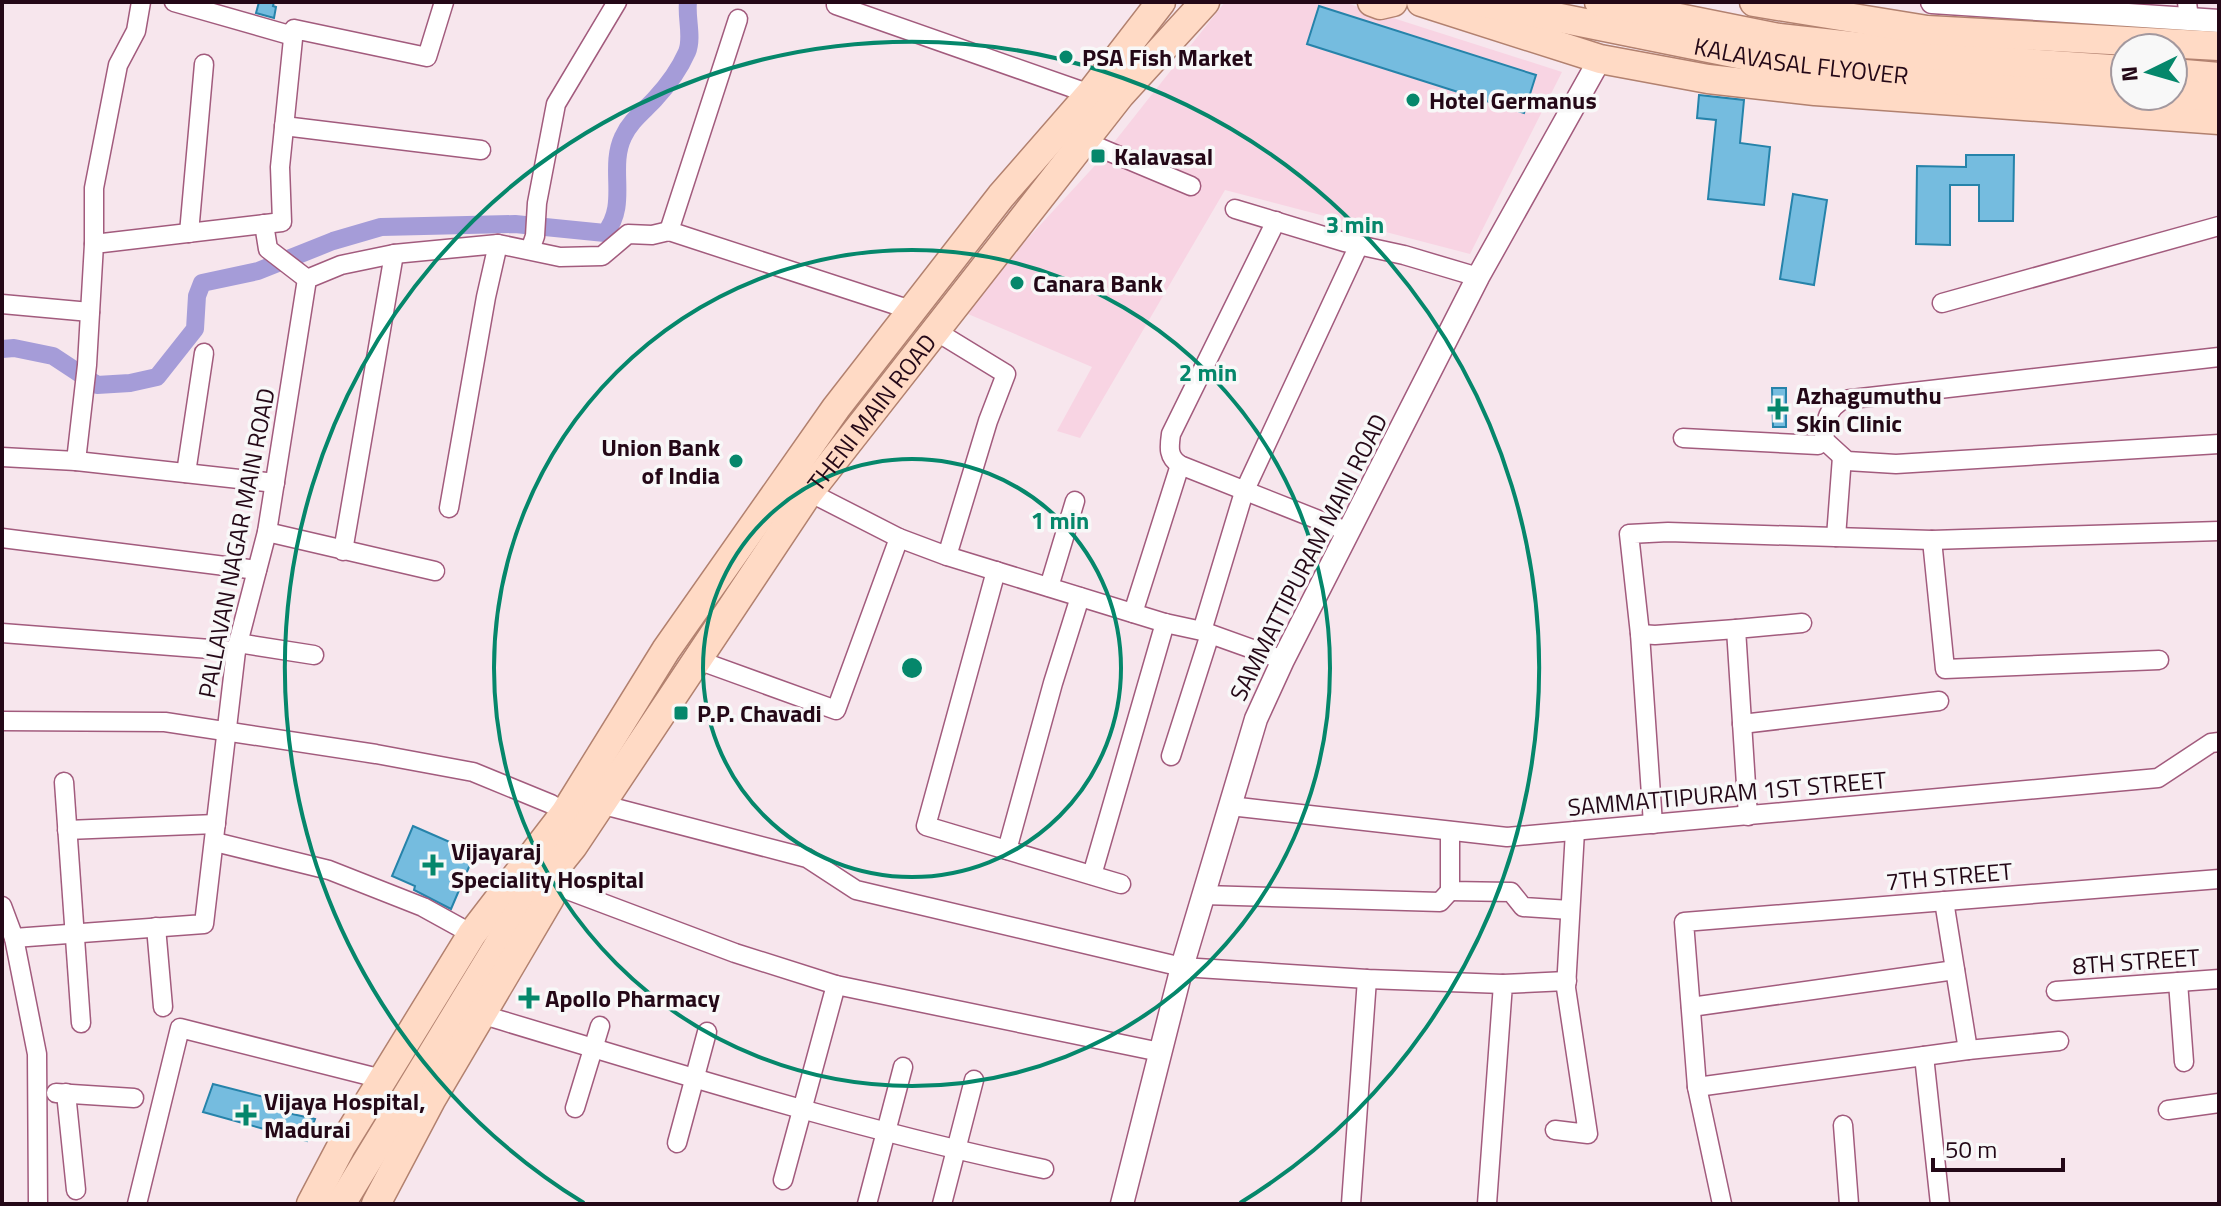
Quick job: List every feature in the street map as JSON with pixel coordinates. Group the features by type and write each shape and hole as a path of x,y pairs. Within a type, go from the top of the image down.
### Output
{"main road":[{"name":"THENI MAIN ROAD","path":"376,1204 480,1014 557,886 576,823 666,650 836,408 1001,196 1090,94 1161,2"},
{"name":"THENI MAIN ROAD","path":"341,1204 576,823 695,659 809,492 1120,95 1205,2"},
{"path":"1372,2 1380,5 1393,2"},
{"path":"1421,2 1600,59 1708,79 1815,91 2219,120"},
{"name":"KALAVASAL FLYOVER","path":"1481,2 1773,61 1970,82 2109,90"},
{"name":"KALAVASAL FLYOVER","path":"1599,2 1779,38 1969,59 2109,69"},
{"path":"1754,2 1927,30 2219,46"},
{"path":"2189,74 2219,77"},
{"path":"2189,95 2219,97"},
{"name":"THENI MAIN ROAD","path":"311,1204 382,1079 472,934 576,823"}],"street":[{"path":"76,461 87,365 94,188 118,65 136,31 141,2"},
{"path":"174,2 293,36"},
{"path":"94,244 282,222 280,167 294,29 427,57 444,2"},
{"path":"533,243 537,203 556,104 617,2"},
{"path":"1932,2 2188,11 2219,21"},
{"path":"836,5 1090,94"},
{"path":"669,231 738,19"},
{"name":"SAMMATTIPURAM MAIN ROAD","path":"1122,1204 1182,967 1256,719 1478,277 1600,59"},
{"path":"189,233 204,64"},
{"path":"284,126 481,150"},
{"path":"1086,142 1191,186"},
{"path":"1235,209 1478,277"},
{"path":"1276,221 1171,434 1169,450 1172,460 1180,465 1349,532"},
{"path":"264,224 268,249 302,275 394,254 498,244 533,243 560,257 602,256 628,234 652,235 669,231 914,311"},
{"path":"1942,303 2219,226"},
{"path":"449,508 498,244"},
{"path":"1171,756 1244,492 1359,245"},
{"path":"343,551 394,254"},
{"name":"PALLAVAN NAGAR MAIN ROAD","path":"156,927 204,924 237,647 267,532 302,275"},
{"path":"2,304 90,312"},
{"path":"934,330 1006,374 988,421 947,556"},
{"path":"186,473 204,353"},
{"path":"1683,438 1818,445 1824,440 1827,417 1833,405 1843,400 2219,357"},
{"path":"1824,440 1847,461 1896,464 2219,444"},
{"path":"2,457 76,461 275,483"},
{"path":"1836,537 1842,457"},
{"path":"1133,613 1180,465"},
{"path":"809,492 899,538 947,556 1165,623 1206,632 1283,660"},
{"path":"1049,587 1075,501"},
{"path":"1653,824 1640,634 1629,534 1668,532 1932,540 2219,531"},
{"path":"267,532 435,571"},
{"path":"2,538 257,570"},
{"path":"695,659 836,710 899,538"},
{"path":"1932,540 1945,669 2159,660"},
{"path":"996,571 926,826 1121,884"},
{"path":"1007,850 1080,597"},
{"path":"1092,875 1165,623"},
{"path":"1640,634 1802,623"},
{"path":"1736,629 1748,816"},
{"path":"2,633 237,647 314,655"},
{"path":"1742,724 1939,701"},
{"path":"2,721 165,722 473,772 551,804 576,823 807,858 856,890 1182,967 1503,984 1567,981"},
{"name":"SAMMATTIPURAM 1ST STREET","path":"1230,806 1507,837 2158,778 2211,743 2219,742"},
{"path":"64,782 81,1023"},
{"path":"67,830 215,833 329,870 423,907 472,934"},
{"path":"1203,895 1440,902 1450,891 1450,831"},
{"path":"1555,1130 1588,1134 1567,981 1575,831"},
{"name":"7TH STREET","path":"1691,1007 1684,922 2219,879"},
{"path":"557,886 735,953 836,985 1160,1052"},
{"path":"1450,891 1511,892 1523,907 1570,910"},
{"path":"1944,901 1968,1050"},
{"path":"2,906 14,938 37,1054 38,1204"},
{"path":"14,938 156,927 163,1007"},
{"path":"1722,1204 1697,1087 1691,1007 1955,970"},
{"path":"1351,1204 1367,979"},
{"name":"8TH STREET","path":"2056,991 2219,979"},
{"path":"2178,982 2184,1062"},
{"path":"1487,1204 1503,984"},
{"path":"783,1180 836,985"},
{"path":"480,1014 801,1111 955,1151 1044,1169"},
{"path":"575,1108 600,1026"},
{"path":"137,1204 180,1028 382,1079"},
{"path":"677,1143 707,1032"},
{"path":"1697,1087 1968,1050 2059,1041"},
{"path":"1924,1056 1940,1204"},
{"path":"867,1204 903,1067"},
{"path":"942,1204 974,1080"},
{"path":"37,1091 134,1098"},
{"path":"66,1093 76,1190"},
{"path":"2168,1110 2219,1103"},
{"path":"1843,1125 1849,1204"}],"shaded area":[{"path":"1225,2 1343,2 1562,72 1470,254 1225,190 1080,438 1057,431 1092,367 961,311 1100,160"}],"building":[{"path":"259,2 274,2 274,18 256,13"},
{"path":"1319,6 1536,75 1524,113 1307,44"},
{"path":"1699,95 1744,100 1740,143 1770,147 1764,205 1708,199 1716,120 1697,118"},
{"path":"1966,155 2014,155 2013,221 1979,221 1979,185 1950,185 1950,245 1916,244 1917,166 1966,167"},
{"path":"1793,194 1827,200 1814,285 1780,279"},
{"path":"1772,388 1786,388 1786,427 1773,427"},
{"name":"Vijayaraj Speciality Hospital","path":"413,826 475,853 451,909 414,890 415,886 392,876"},
{"path":"213,1084 276,1100 274,1110 315,1119 307,1141 203,1112"}],"waterway":[{"path":"2,349 14,348 53,356 97,385 130,383 157,377 195,329 197,296 202,283 258,271 333,241 381,227 515,224 605,233 616,210 617,161 623,137 633,121 669,83 687,52 688,2"}],"place":[{"name":"PSA Fish Market","path":"1066,57"},
{"name":"Hotel Germanus","path":"1413,100"},
{"name":"Kalavasal","path":"1098,156"},
{"name":"Canara Bank","path":"1017,283"},
{"name":"Azhagumuthu Skin Clinic","path":"1778,409"},
{"name":"Union Bank of India","path":"736,461"},
{"name":"P.P. Chavadi","path":"681,713"},
{"name":"Vijayaraj Speciality Hospital","path":"433,865"},
{"name":"Apollo Pharmacy","path":"529,998"},
{"name":"Vijaya Hospital, Madurai","path":"246,1115"}]}
